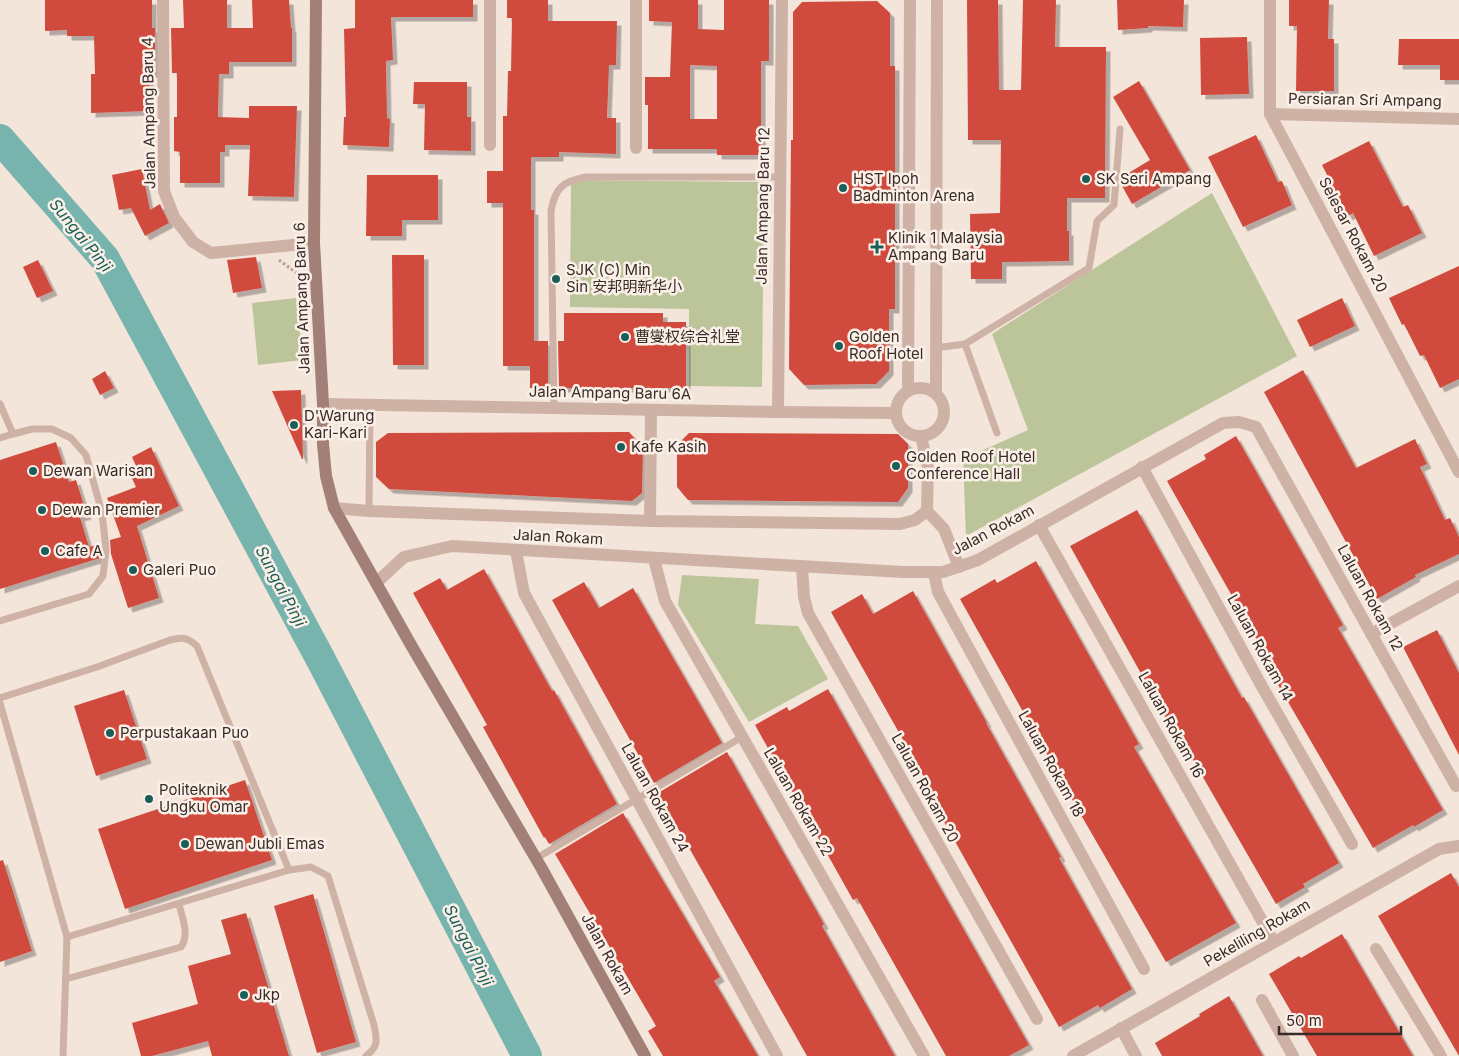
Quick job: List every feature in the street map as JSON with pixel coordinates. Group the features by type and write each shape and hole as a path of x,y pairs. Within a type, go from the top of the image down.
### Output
{"main road":[{"name":"Jalan Ampang Baru 6","path":"316,0 314,243 326,476 334,508 376,583"},
{"name":"Jalan Rokam","path":"376,583 535,859 645,1056"}],"street":[{"name":"Jalan Ampang Baru 4","path":"163,0 164,191 174,216 193,242 211,253 314,243"},
{"path":"490,0 490,145"},
{"path":"636,0 636,148"},
{"name":"Jalan Ampang Baru 12","path":"778,412 782,0"},
{"path":"908,391 910,0"},
{"path":"931,0 937,43"},
{"path":"936,394 922,388 908,391 899,400 896,412 901,427 906,432 921,436 929,434 936,430 943,416 943,408 936,394 935,348 937,0"},
{"name":"Selesar Rokam 20","path":"1270,0 1270,114 1459,472"},
{"name":"Persiaran Sri Ampang","path":"1270,114 1459,119"},
{"name":"Jalan Ampang Baru 6A","path":"323,404 778,412 896,412"},
{"path":"650,521 651,410"},
{"name":"Jalan Rokam","path":"376,583 404,557 452,546 802,568 934,573 958,568 978,560 1222,423 1239,422 1256,427"},
{"name":"Laluan Rokam 12","path":"1256,427 1456,786"},
{"path":"921,436 928,468 927,511 944,529 958,568"},
{"name":"Laluan Rokam 14","path":"1142,467 1260,683 1352,844"},
{"path":"334,508 369,511 650,521 900,524 915,520 927,511"},
{"name":"Laluan Rokam 16","path":"1039,525 1274,942"},
{"name":"Laluan Rokam 24","path":"516,551 524,593 777,1056"},
{"name":"Laluan Rokam 22","path":"654,559 665,602 924,1056"},
{"name":"Laluan Rokam 20","path":"802,568 804,597 808,613 1037,1018"},
{"name":"Laluan Rokam 18","path":"934,573 938,592 1144,969"},
{"path":"1372,634 1459,586"},
{"name":"Pekeliling Rokam","path":"1073,1056 1439,849 1459,846"},
{"path":"1376,949 1441,1056"},
{"path":"1262,1000 1293,1056"},
{"path":"1121,1028 1136,1056"}],"lane":[{"path":"935,348 964,344 1089,268 1097,221 1114,205 1120,129"},
{"path":"554,408 550,211 553,198 559,187 574,179 586,177 780,177"},
{"path":"964,344 996,433"},
{"path":"0,404 12,434"},
{"path":"369,511 370,404"},
{"path":"0,438 32,429 52,429 71,438 86,455 102,513 106,549 103,576 89,594 0,622"},
{"path":"0,698 170,640 180,637 188,638 197,646 289,870"},
{"path":"0,703 67,937 62,1056"},
{"path":"535,859 742,737"},
{"path":"67,937 289,870 311,867 328,876 374,1024 377,1040 374,1050 366,1056"},
{"path":"66,979 181,947 185,941 185,931 179,904"}],"green space":[{"path":"571,180 764,182 762,387 689,386 689,309 570,307"},
{"path":"1212,193 1297,356 966,536 963,459 1028,430 992,334"},
{"path":"296,298 303,360 258,365 252,303"},
{"path":"682,575 759,579 755,624 798,626 828,679 749,722 678,605"}],"building":[{"path":"45,0 152,0 152,28 155,28 155,73 149,73 150,111 91,113 91,74 95,74 94,36 67,36 67,30 45,31"},
{"path":"183,0 227,0 227,28 253,28 252,0 289,0 292,28 292,62 229,62 229,74 219,74 218,117 249,118 249,106 297,106 294,197 248,196 250,145 225,145 225,152 220,152 220,183 180,183 180,152 174,151 174,117 177,117 177,73 172,73 171,28 184,28"},
{"path":"355,0 473,0 473,17 391,17 393,60 386,61 387,118 390,119 389,147 343,145 344,117 346,117 344,29 355,28"},
{"path":"507,0 548,0 548,21 617,21 616,65 609,65 607,118 616,118 616,154 559,152 559,157 531,157 531,210 534,210 534,341 548,341 548,388 530,388 530,366 503,366 503,203 487,203 487,171 503,171 503,116 507,116 508,71 511,71 512,18 507,18"},
{"path":"649,0 698,0 698,29 724,30 724,0 769,0 769,61 761,61 761,155 717,155 717,149 648,149 648,105 645,105 645,77 670,77 672,22 649,21","holes":["690,65 717,66 717,119 690,119"]},
{"path":"967,0 998,0 999,90 1021,90 1023,0 1056,0 1055,47 1106,47 1105,198 1067,198 1069,261 1002,262 1002,279 971,279 970,214 1000,213 1001,140 968,140"},
{"path":"1117,0 1184,0 1183,27 1148,26 1148,28 1118,30"},
{"path":"1289,0 1329,0 1328,39 1334,39 1334,91 1296,91 1297,26 1289,26"},
{"name":"HST Ipoh Badminton Arena","path":"877,1 890,13 890,66 895,66 895,309 889,309 889,371 876,384 804,385 789,369 793,12 802,2"},
{"path":"1247,37 1249,94 1201,95 1200,38"},
{"path":"1399,39 1459,39 1459,80 1440,80 1440,65 1398,65"},
{"path":"1139,81 1190,170 1132,204 1121,184 1122,177 1150,160 1113,97"},
{"path":"414,82 467,82 467,117 471,117 471,151 424,150 425,104 413,104"},
{"path":"1256,135 1278,182 1282,181 1292,205 1243,227 1208,157"},
{"path":"1369,141 1403,207 1408,205 1422,233 1374,256 1353,213 1348,216 1322,165"},
{"path":"142,169 150,210 160,204 169,223 145,236 131,208 119,210 112,175"},
{"path":"367,175 438,175 438,220 402,220 402,236 366,236"},
{"path":"392,255 424,255 424,365 393,365"},
{"path":"256,257 262,288 233,293 227,260"},
{"path":"38,260 53,291 37,298 23,267"},
{"path":"1459,266 1459,379 1440,388 1424,355 1420,356 1389,298"},
{"path":"1342,298 1355,326 1310,347 1297,320"},
{"name":"曹燮权综合礼堂","path":"564,313 663,313 663,322 686,322 686,388 559,388 558,341 564,341"},
{"path":"1303,370 1356,468 1415,439 1427,464 1420,467 1445,520 1450,518 1459,537 1459,554 1415,575 1416,577 1377,599 1264,392"},
{"path":"105,371 114,388 100,395 92,379"},
{"name":"D'Warung Kari-Kari","path":"301,390 303,459 272,391"},
{"path":"629,432 643,447 642,493 632,501 389,489 376,477 376,442 388,433"},
{"path":"689,433 898,434 908,444 908,488 898,502 688,500 677,487 677,445"},
{"path":"1236,436 1343,625 1338,628 1443,810 1373,848 1277,683 1280,681 1167,481 1206,459 1204,455"},
{"path":"56,442 69,482 76,480 87,515 80,517 89,547 100,544 100,558 0,589 0,460"},
{"path":"151,447 179,506 137,526 159,598 128,608 111,554 110,540 121,537 107,498 136,487 129,472 137,468 132,457"},
{"path":"1137,510 1242,698 1244,697 1339,863 1303,884 1305,887 1276,904 1170,720 1168,722 1070,546"},
{"path":"1036,561 1139,744 1134,747 1236,923 1166,962 1070,796 960,599 995,579 997,583"},
{"path":"484,569 617,804 549,844 483,727 487,725 413,593 440,578 447,590"},
{"path":"584,582 599,608 633,588 722,743 654,783 552,600"},
{"path":"913,591 1132,989 1100,1008 1098,1005 1059,1027 920,779 924,777 831,612 862,594 873,614"},
{"path":"1437,630 1459,673 1459,755 1403,647"},
{"path":"828,689 1029,1045 1009,1056 946,1056 857,898 853,900 755,725 787,707 789,711"},
{"name":"Perpustakaan Puo","path":"124,690 147,759 96,776 74,706"},
{"path":"727,752 824,924 822,926 895,1056 807,1056 658,793"},
{"name":"Dewan Jubli Emas","path":"245,780 272,860 125,909 98,829"},
{"path":"623,813 720,977 714,981 758,1056 663,1056 648,1031 656,1026 555,854"},
{"path":"3,860 32,951 0,962 0,861"},
{"path":"1451,873 1459,887 1459,1056 1378,916"},
{"path":"313,894 356,1042 317,1053 274,906"},
{"path":"246,913 289,1056 212,1056 208,1041 152,1056 141,1056 132,1023 198,1004 188,966 231,954 221,920"},
{"path":"1342,934 1413,1056 1317,1056 1269,974"},
{"path":"1229,996 1263,1056 1162,1056 1155,1043"}],"waterway":[{"name":"Sungai Pinji","path":"0,139 105,259 320,658 527,1056"}],"place":[{"name":"SK Seri Ampang","path":"1086,179"},
{"name":"HST Ipoh Badminton Arena","path":"843,188"},
{"name":"Klinik 1 Malaysia Ampang Baru","path":"877,247"},
{"name":"SJK (C) Min Sin 安邦明新华小","path":"556,279"},
{"name":"曹燮权综合礼堂","path":"625,337"},
{"name":"Golden Roof Hotel","path":"839,346"},
{"name":"D'Warung Kari-Kari","path":"294,425"},
{"name":"Kafe Kasih","path":"621,447"},
{"name":"Golden Roof Hotel Conference Hall","path":"896,466"},
{"name":"Dewan Warisan","path":"33,471"},
{"name":"Dewan Premier","path":"42,510"},
{"name":"Cafe A","path":"45,551"},
{"name":"Galeri Puo","path":"133,570"},
{"name":"Perpustakaan Puo","path":"110,733"},
{"name":"Politeknik Ungku Omar","path":"149,799"},
{"name":"Dewan Jubli Emas","path":"185,844"},
{"name":"Jkp","path":"244,995"}]}
